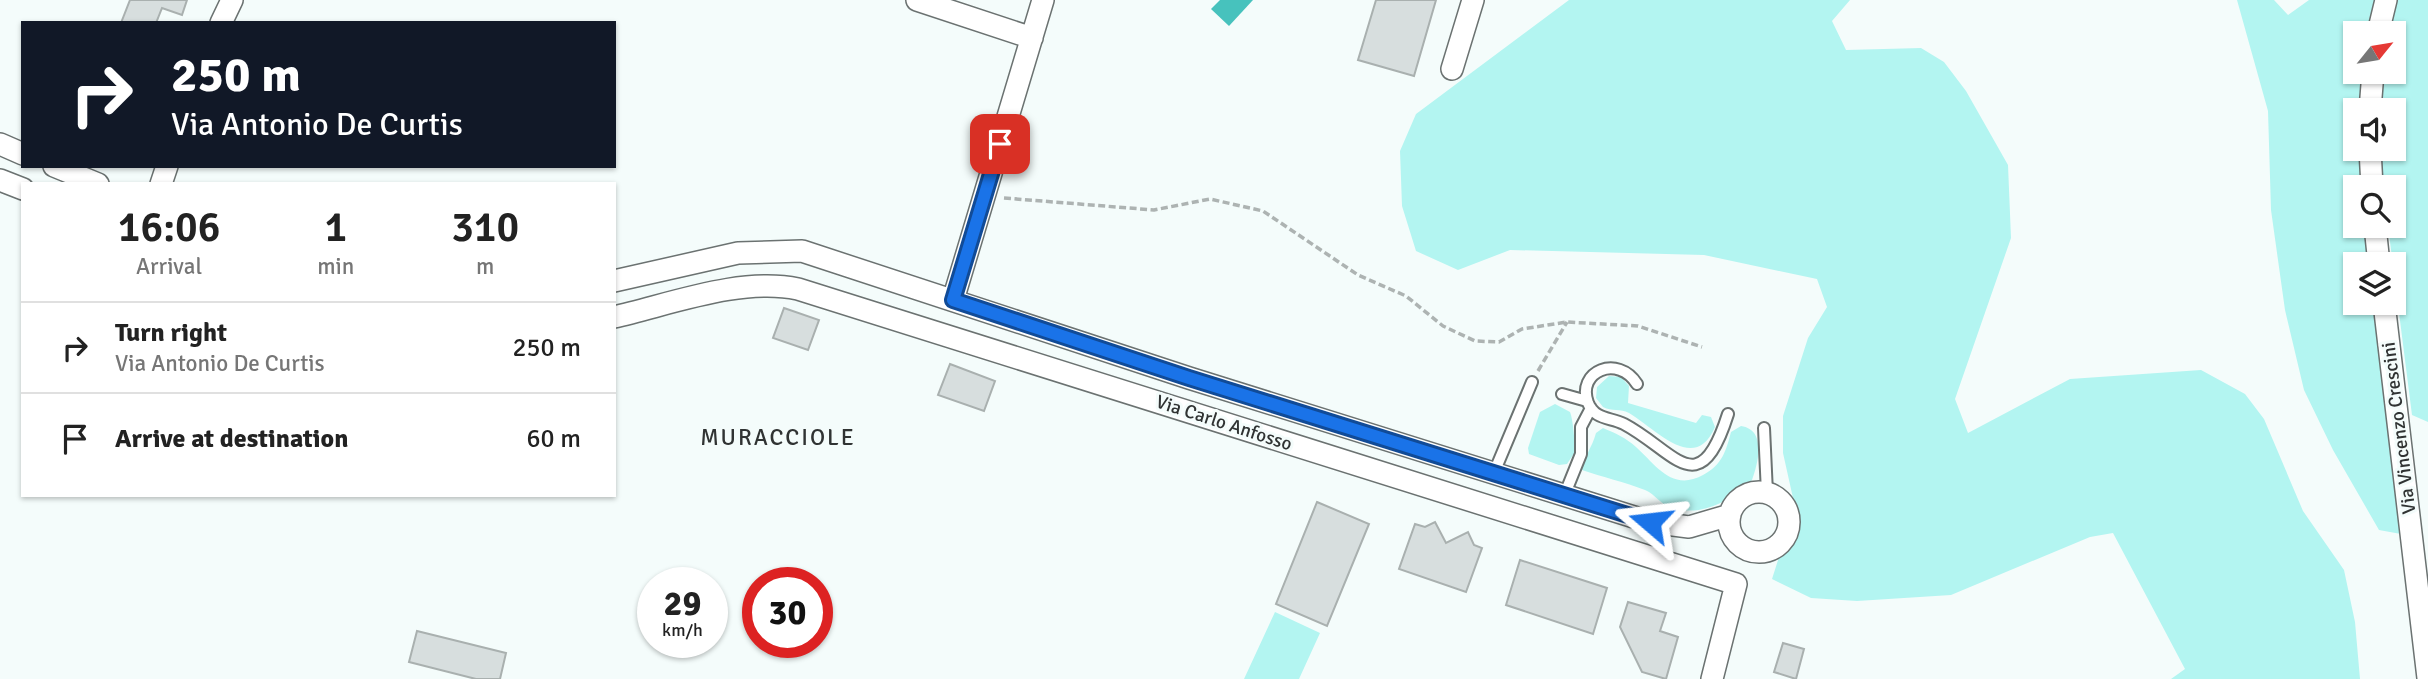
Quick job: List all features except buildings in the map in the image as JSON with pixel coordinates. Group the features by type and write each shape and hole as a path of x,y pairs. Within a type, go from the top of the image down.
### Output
{"street":[{"path":"222,21 232,0"},
{"path":"917,0 1032,38"},
{"path":"953,300 1043,0"},
{"path":"1452,69 1473,0"},
{"path":"2381,21 2386,0"},
{"path":"0,144 21,152"},
{"path":"59,168 93,182"},
{"path":"0,180 21,189"},
{"path":"616,281 738,253 779,250 814,255 1189,378 1650,522 1689,527 1730,515"},
{"name":"Via Carlo Anfosso","path":"616,317 746,286 781,286 1736,584"},
{"name":"Via Vincenzo Crescini","path":"2385,315 2428,678"},
{"path":"1181,409 1189,378"},
{"path":"1756,492 1767,493 1781,502 1787,511 1789,527 1776,547 1766,551 1750,550 1734,537 1729,526 1730,515 1742,497 1756,492"},
{"path":"1712,679 1736,584 1750,550"}],"lane":[{"path":"1564,496 1581,454 1581,427 1589,404 1588,383 1600,370 1617,368 1632,376 1637,384"},
{"path":"1493,475 1531,382"},
{"path":"1562,394 1589,404 1604,419 1624,424 1674,460 1685,464 1704,460 1713,453 1728,414"},
{"path":"1764,428 1767,493"}],"path":[{"path":"984,197 1154,209 1210,199 1263,211 1358,275 1406,296 1443,326 1475,341 1499,342 1522,330 1567,322 1638,326 1702,347"},
{"path":"1531,382 1567,322"}],"shaded area":[{"path":"1220,0 1253,0 1229,26 1211,9"},
{"path":"1569,0 1850,0 1832,21 1846,50 1921,48 1944,62 1966,91 2008,165 2011,238 1955,399 1968,433 2070,379 2201,370 2245,394 2264,419 2303,511 2344,570 2355,622 2360,679 2171,679 2185,669 2113,533 2090,537 1951,595 1857,601 1811,598 1772,579 1779,557 1799,525 1783,453 1783,416 1808,338 1827,307 1817,279 1704,255 1510,250 1458,270 1416,251 1402,206 1400,151 1416,114"},
{"path":"2237,0 2274,0 2288,15 2309,0 2376,0 2372,21 2343,21 2343,84 2363,84 2363,98 2343,98 2343,161 2365,161 2365,175 2343,175 2343,238 2371,238 2372,252 2343,252 2343,315 2379,315 2401,534 2379,530 2333,450 2304,390 2285,310 2271,210 2268,111"},
{"path":"2397,0 2428,0 2428,422 2412,415 2399,315 2406,315 2406,252 2391,252 2390,238 2406,238 2406,175 2381,175 2380,161 2406,161 2406,98 2379,98 2380,84 2406,84 2406,21 2392,21"},
{"path":"1609,376 1621,377 1629,386 1628,403 1696,423 1702,415 1711,417 1715,427 1707,441 1697,447 1686,448 1675,444 1629,413 1603,407 1596,398 1597,387"},
{"path":"1555,404 1570,412 1572,420 1575,452 1567,464 1559,465 1529,454 1528,448 1540,412"},
{"path":"1741,426 1755,434 1757,440 1758,456 1752,480 1735,494 1705,509 1672,508 1645,490 1582,470 1596,433 1603,428 1632,444 1665,474 1682,480 1692,479 1715,467 1725,451 1731,432"},
{"path":"1275,612 1320,633 1299,679 1244,679"}],"district":[{"name":"MURACCIOLE","path":"778,437"}],"route":[{"path":"1000,144 953,300 1493,475 1650,522"}]}
